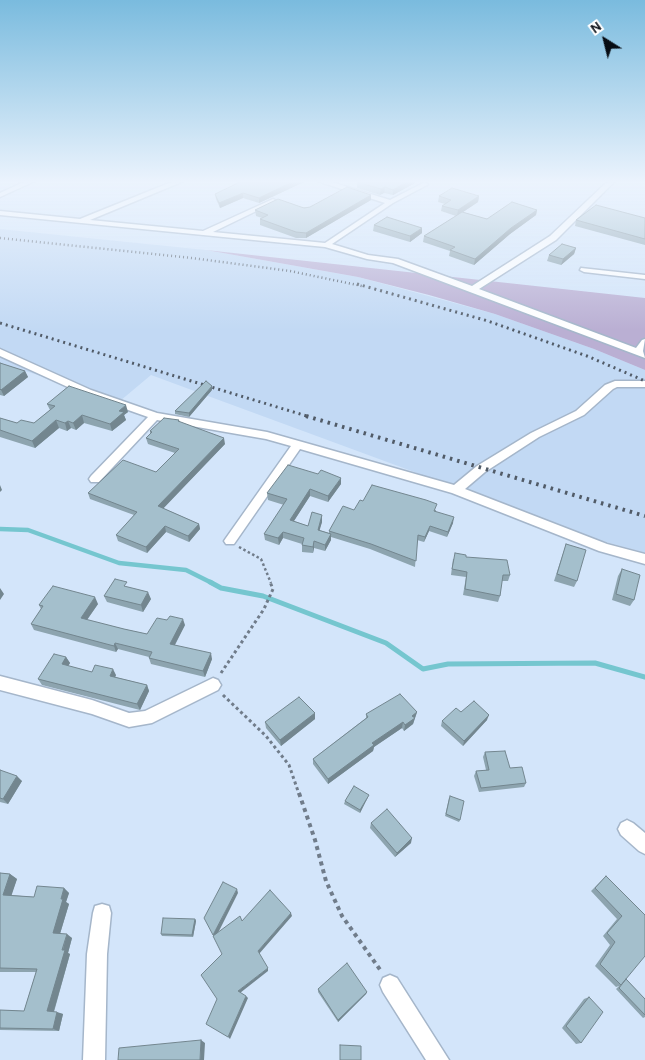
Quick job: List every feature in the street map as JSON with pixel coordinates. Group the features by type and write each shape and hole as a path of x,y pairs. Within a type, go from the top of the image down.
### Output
{"street":[{"path":"187,230 326,245 368,257 395,261 642,354 645,342"},
{"path":"326,245 348,230"},
{"path":"473,289 553,238 561,230"},
{"path":"584,270 645,277"},
{"path":"0,352 87,392 155,416 267,436 298,444 456,490 604,548 645,558"},
{"path":"456,490 481,469 527,440 580,412 609,387 615,384 645,384"},
{"path":"96,478 155,416"},
{"path":"230,541 298,444"},
{"path":"0,684 92,708 129,720 146,718 213,685"},
{"path":"627,829 645,844"},
{"path":"94,1060 97,954 102,913"},
{"path":"390,985 438,1060"}],"path":[{"path":"230,541 261,559 273,589 264,609 213,685 266,736 289,765 316,840 326,881 342,916 390,985"}],"shaded area":[{"path":"0,230 206,250 358,277 495,314 594,349 645,370 645,553 599,540 151,375 120,401 0,363"},
{"path":"206,250 645,298 645,370 594,349 495,314 429,295 358,277"}],"building":[{"path":"292,230 310,230 306,233"},
{"path":"392,230 418,230 410,236"},
{"path":"433,230 508,230 475,259 450,250 455,247 424,236"},
{"path":"614,230 645,230 645,239"},
{"path":"562,244 576,248 563,259 549,255"},
{"path":"0,363 25,371 1,390 0,389"},
{"path":"206,381 212,386 189,413 175,411"},
{"path":"69,386 126,405 119,411 124,412 110,424 82,415 73,423 56,420 32,441 0,430 0,418 17,423 21,420 34,423 55,406 47,404"},
{"path":"164,418 179,420 224,438 158,506 199,524 188,536 165,526 146,547 116,535 137,512 88,493 123,460 156,472 179,449 146,438 152,432 150,431"},
{"path":"288,465 318,474 321,470 341,478 328,496 310,489 290,520 308,526 312,512 322,515 318,530 331,534 325,545 314,541 313,547 302,545 304,538 283,532 278,538 264,534 287,499 267,493"},
{"path":"372,485 437,504 434,511 454,517 448,532 430,526 425,537 418,535 416,561 329,531 343,506 354,510 360,500 363,501"},
{"path":"566,544 586,550 577,581 557,574"},
{"path":"455,553 466,555 466,557 507,560 510,575 503,575 500,596 465,589 467,572 452,569"},
{"path":"622,569 640,575 634,600 616,594"},
{"path":"115,579 127,582 124,586 148,592 141,605 104,596"},
{"path":"53,586 95,597 81,618 124,629 147,634 157,618 167,620 170,616 183,619 170,644 211,653 203,671 149,658 152,652 115,643 114,646 31,624 43,606 39,605"},
{"path":"54,654 66,657 62,664 92,672 95,665 113,669 110,676 147,685 137,704 38,679"},
{"path":"400,694 417,712 412,716 415,718 405,725 403,722 372,743 374,745 328,779 313,759 368,717 366,714"},
{"path":"299,697 315,713 280,740 265,722"},
{"path":"474,701 489,715 464,741 442,721 456,708 461,712"},
{"path":"505,751 510,768 522,767 526,783 481,788 476,771 489,770 485,752"},
{"path":"0,770 17,776 3,799 0,798"},
{"path":"354,786 369,795 360,810 345,801"},
{"path":"450,796 464,801 460,820 446,814"},
{"path":"387,809 412,838 397,853 371,823"},
{"path":"0,873 10,874 3,895 34,897 37,886 64,888 61,899 63,899 53,933 67,934 62,950 65,950 47,1011 57,1012 53,1029 0,1028 0,1010 24,1011 37,969 0,968"},
{"path":"606,876 645,915 645,956 621,985 600,964 615,942 607,933 622,916 595,888"},
{"path":"223,882 237,889 213,935 204,918"},
{"path":"270,890 291,913 258,951 268,968 238,991 246,996 228,1037 206,1024 217,999 201,975 222,954 213,936 240,916 242,921"},
{"path":"163,918 195,919 192,935 161,934"},
{"path":"347,963 367,992 338,1020 318,989"},
{"path":"626,979 645,999 645,1015 619,988"},
{"path":"589,997 603,1012 581,1043 566,1026"},
{"path":"201,1040 200,1060 118,1060 119,1048"},
{"path":"340,1045 361,1046 361,1060 340,1060"}],"waterway":[{"path":"0,529 28,530 119,563 186,570 210,582"},
{"path":"210,582 221,588 263,596 386,643 423,669 448,664 595,663 645,677"}],"railway":[{"path":"0,238 192,258 290,271 362,286"},
{"path":"357,284 488,321 587,356 645,381"},
{"path":"0,323 310,417"},
{"path":"306,416 645,516"}]}
